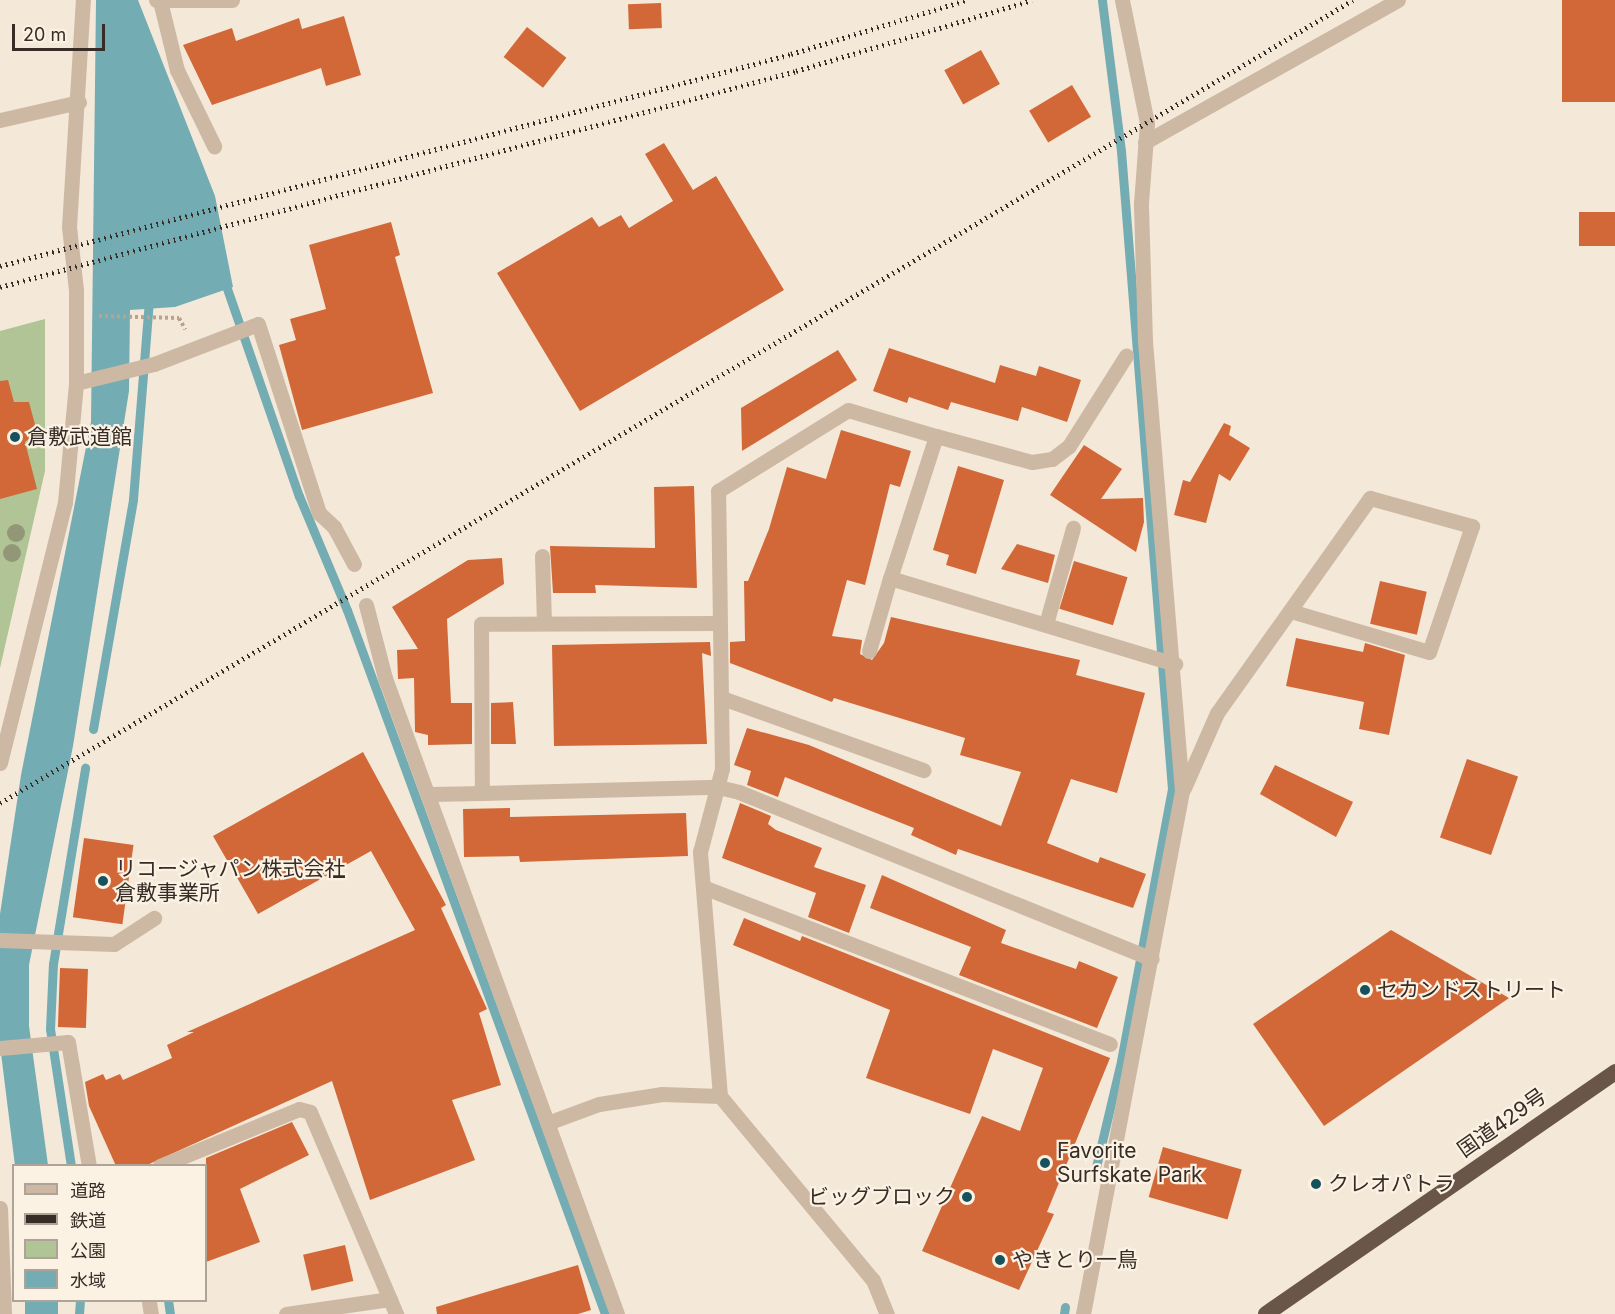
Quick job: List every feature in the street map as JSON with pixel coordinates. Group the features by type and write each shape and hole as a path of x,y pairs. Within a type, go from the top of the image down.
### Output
{"highway":[{"name":"国道429号","path":"1266,1314 1615,1072"}],"street":[{"path":"0,759 65,502 81,382 76,290 69,227 79,102 83,0"},
{"path":"214,146 177,70 158,1 232,0"},
{"path":"1122,0 1147,123 1144,142 1145,341 1165,661 1182,791"},
{"path":"1144,142 1398,0"},
{"path":"0,120 79,102"},
{"path":"81,382 154,364 258,324 319,513 334,527 354,564"},
{"path":"887,1314 873,1280 720,1096 700,852 718,787 723,698 719,622 718,490 848,410 1032,462 1052,459 1069,446 1126,356"},
{"path":"869,651 936,436"},
{"path":"1083,1314 1144,956 1182,791 1217,713 1370,498 1472,526 1429,652 1291,610"},
{"path":"1046,624 1073,528"},
{"path":"542,556 544,622"},
{"path":"890,578 1165,661"},
{"path":"366,605 385,678 550,1122 617,1314"},
{"path":"482,793 481,624 719,622"},
{"path":"723,698 923,770"},
{"path":"430,794 718,787 1144,956"},
{"path":"703,887 1110,1044"},
{"path":"0,940 114,944 154,918"},
{"path":"0,1048 68,1042 89,1164"},
{"path":"550,1122 599,1104 662,1094 720,1096"},
{"path":"165,1164 299,1110 310,1112 396,1314"},
{"path":"0,1208 4,1314"},
{"path":"286,1314 390,1299"}],"path":[{"path":"102,316 159,318"}],"green space":[{"path":"45,319 45,471 0,668 0,331"}],"water":[{"path":"96,0 138,0 215,196 233,287 175,307 130,310 129,391 73,746 29,965 29,1026 48,1164 15,1164 0,1045 0,914 21,775 91,422"},
{"path":"25,1302 58,1302 58,1314 25,1314"}],"building":[{"path":"1562,0 1615,0 1615,102 1562,102"},
{"path":"661,3 662,28 629,29 628,4"},
{"path":"344,16 361,75 326,86 321,68 212,105 183,45 232,28 236,41 299,18 302,29"},
{"path":"527,27 566,58 543,88 504,57"},
{"path":"981,50 1000,84 963,104 944,70"},
{"path":"1072,85 1091,117 1048,142 1029,111"},
{"path":"664,143 693,190 716,176 784,290 580,411 497,273 592,217 599,227 621,215 629,228 673,201 645,154"},
{"path":"1579,212 1615,212 1615,246 1579,246"},
{"path":"391,222 400,255 395,257 433,393 302,430 279,345 296,340 290,319 326,309 309,245"},
{"path":"889,348 995,383 1000,365 1036,376 1039,366 1081,380 1067,422 1022,407 1018,421 951,402 948,410 909,397 907,403 873,391"},
{"path":"838,350 857,380 742,451 741,408"},
{"name":"倉敷武道館","path":"8,380 14,402 29,402 37,432 25,442 37,489 0,499 0,381"},
{"path":"1224,423 1231,426 1229,435 1250,448 1230,481 1219,474 1206,523 1174,515 1183,480 1190,482"},
{"path":"841,430 911,451 900,487 890,484 865,585 847,580 832,636 862,640 860,654 872,660 884,643 891,617 1080,660 1076,675 1145,693 1117,793 1071,779 1047,843 1098,863 1100,857 1146,874 1133,908 958,849 956,855 911,835 914,828 785,777 778,797 747,785 751,771 734,765 747,728 809,745 1001,826 1021,772 960,755 965,738 834,698 832,702 730,663 730,642 745,641 744,581 748,581 769,529 787,467 826,479"},
{"path":"1084,445 1122,469 1101,499 1143,498 1144,522 1136,552 1050,495"},
{"path":"958,466 1004,480 976,574 946,565 949,555 933,550"},
{"path":"694,486 697,588 595,585 596,593 553,593 550,546 655,548 654,487"},
{"path":"1017,544 1055,555 1048,583 1001,569"},
{"path":"502,558 504,584 447,619 451,703 472,703 472,744 428,745 428,735 415,732 414,678 398,679 397,650 418,649 392,607 468,560"},
{"path":"1074,561 1128,577 1113,625 1059,609"},
{"path":"1380,581 1427,592 1417,635 1370,624"},
{"path":"1296,638 1363,652 1365,643 1405,655 1389,735 1359,729 1364,702 1286,686"},
{"path":"710,642 711,656 702,653 707,744 554,746 552,645"},
{"path":"513,702 516,744 491,744 491,703"},
{"path":"363,752 446,905 441,908 487,1009 479,1013 501,1085 452,1100 475,1160 370,1200 332,1081 149,1164 115,1164 89,1106 85,1082 103,1074 106,1080 120,1074 123,1080 172,1058 167,1045 194,1032 187,1032 415,930 371,851 258,914 213,836"},
{"path":"1467,759 1518,777 1491,855 1440,837"},
{"path":"1275,765 1353,802 1336,837 1260,794"},
{"path":"740,803 771,816 768,824 776,830 822,848 814,867 866,885 849,933 808,917 816,893 722,858"},
{"path":"510,808 510,817 686,813 688,856 520,862 519,856 464,857 463,809"},
{"name":"リコージャパン株式会社 倉敷事業所","path":"84,838 134,845 122,924 73,917"},
{"path":"882,875 1006,930 1001,943 1076,969 1079,961 1118,977 1097,1028 959,975 971,947 870,908"},
{"path":"744,918 800,941 802,936 1110,1058 1047,1212 1054,1214 1019,1290 922,1251 982,1116 1020,1131 1043,1068 993,1049 970,1114 866,1078 890,1010 733,945"},
{"path":"1391,930 1509,998 1324,1126 1253,1024"},
{"path":"60,968 88,969 86,1028 58,1027"},
{"path":"292,1122 309,1155 240,1189 260,1242 207,1262 207,1164 206,1158"},
{"path":"1163,1147 1242,1170 1227,1220 1149,1197"},
{"path":"345,1245 353,1281 311,1291 303,1255"},
{"path":"578,1265 591,1310 578,1314 437,1314 436,1307"}],"waterway":[{"path":"1096,1167 1121,1061 1172,789 1121,151 1102,0"},
{"path":"223,277 299,496 347,610 605,1314"},
{"path":"93,729 133,499 149,298"},
{"path":"71,1164 50,1029 53,964 85,768"},
{"path":"79,1314 80,1302"},
{"path":"168,1302 170,1314"},
{"path":"1064,1314 1065,1307"}],"railway":[{"path":"0,266 791,54 966,0"},
{"path":"0,287 796,71 1032,0"},
{"path":"0,803 1353,0"}],"place":[{"name":"倉敷武道館","path":"15,437"},
{"name":"リコージャパン株式会社 倉敷事業所","path":"103,881"},
{"name":"セカンドストリート","path":"1365,990"},
{"name":"Favorite Surfskate Park","path":"1045,1163"},
{"name":"クレオパトラ","path":"1316,1184"},
{"name":"ビッグブロック","path":"967,1197"},
{"name":"やきとり一鳥","path":"1000,1260"}]}
